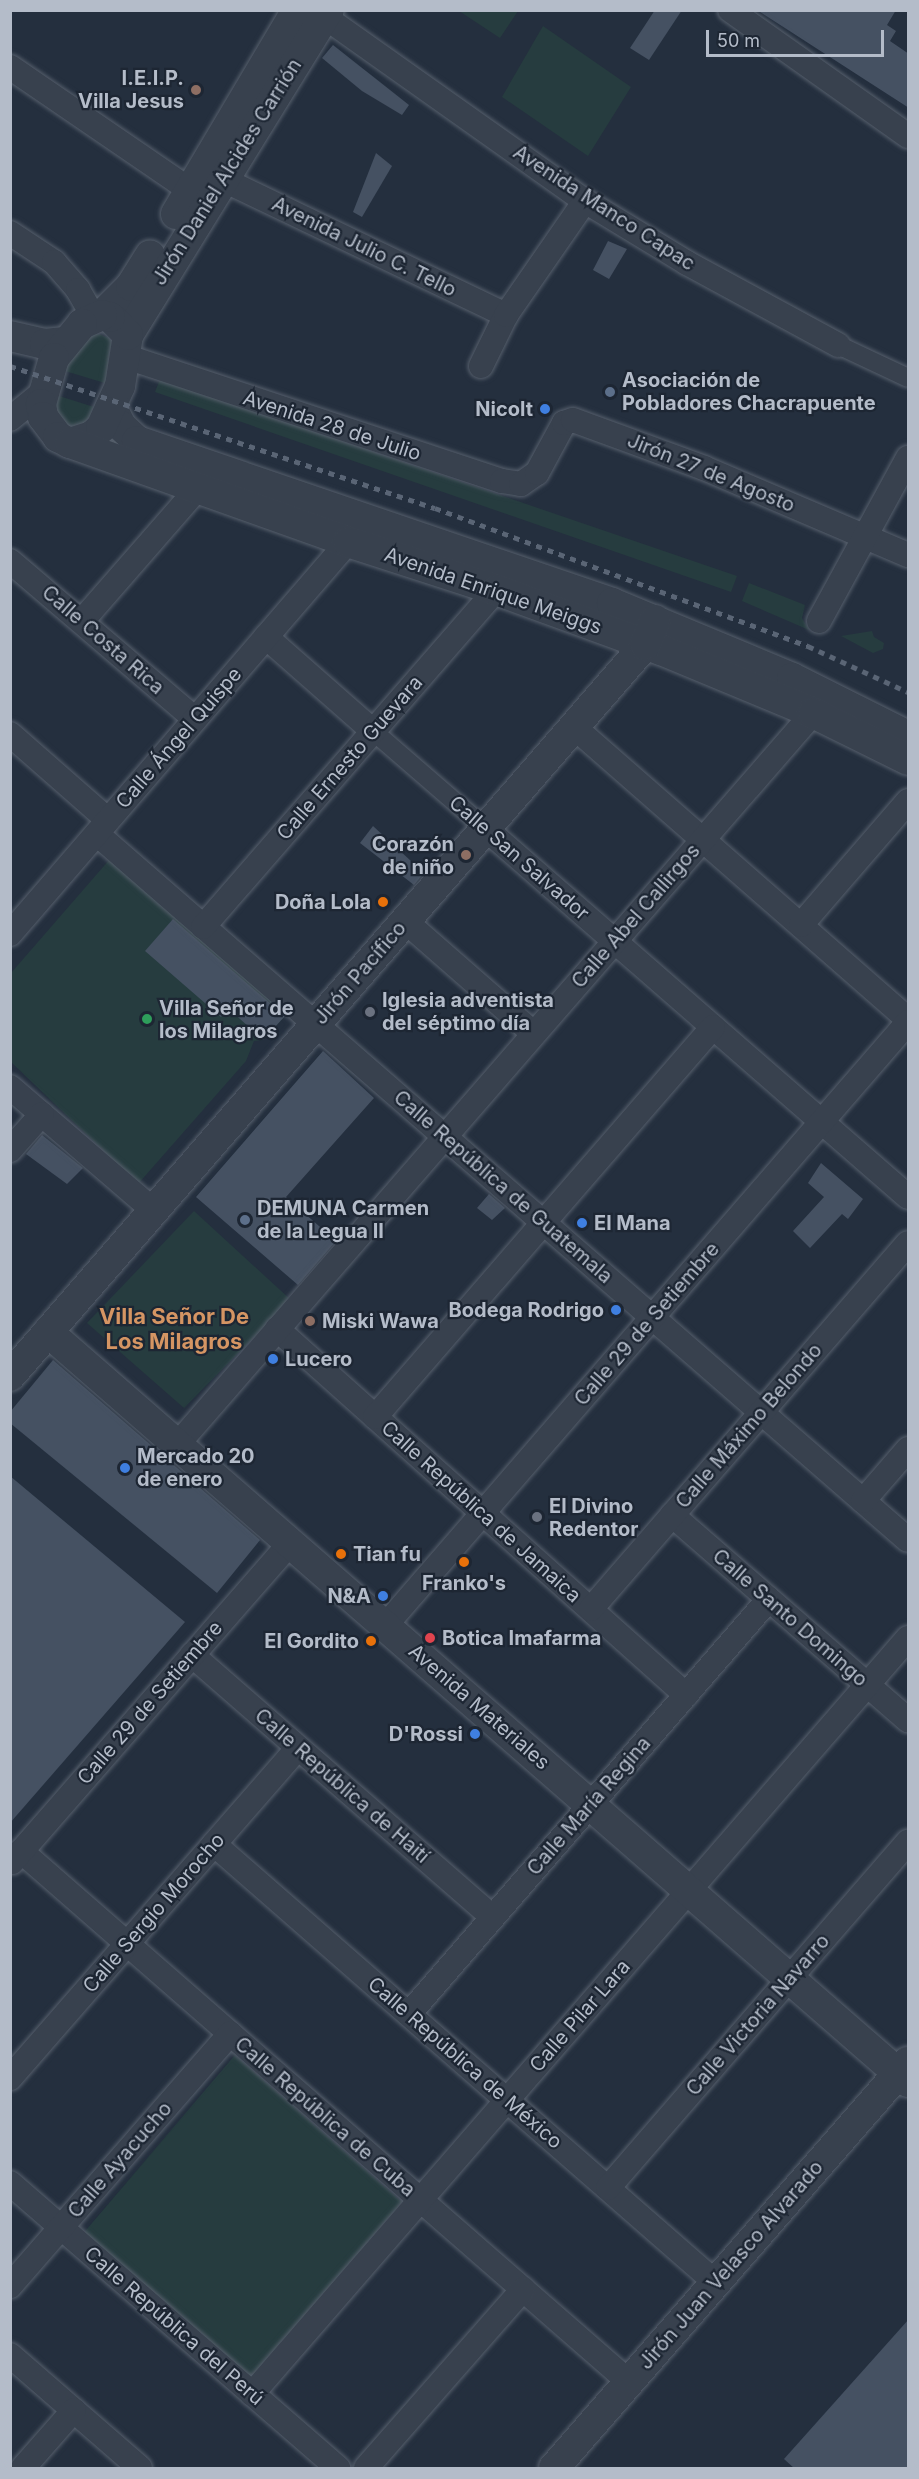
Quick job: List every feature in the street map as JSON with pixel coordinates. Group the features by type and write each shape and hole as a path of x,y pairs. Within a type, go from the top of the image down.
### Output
{"street":[{"path":"730,10 909,136"},
{"name":"Jirón Daniel Alcides Carrión","path":"70,443 92,436 112,408 127,346 207,191 317,12"},
{"name":"Avenida Manco Capac","path":"317,12 585,201 687,263 838,345 909,378"},
{"name":"Avenida Julio C. Tello","path":"10,67 207,191 506,315"},
{"name":"Jirón Daniel Alcides Carrión","path":"63,342 98,317 131,286 207,191"},
{"path":"481,366 506,315 585,201"},
{"path":"10,232 54,262 98,317 118,321 127,346"},
{"path":"10,336 45,344 63,342"},
{"path":"10,419 45,383 63,342"},
{"name":"Avenida 28 de Julio","path":"127,346 502,481 521,484 537,473"},
{"path":"10,350 36,363 45,383"},
{"name":"Avenida Enrique Meiggs","path":"45,383 43,417 49,429 70,443 133,452 650,633 792,678 909,736"},
{"name":"Avenida Enrique Meiggs","path":"112,408 133,452 198,488 348,542 496,590 650,633 909,760"},
{"name":"Jirón 27 de Agosto","path":"537,473 564,423 573,420 704,468 909,555"},
{"path":"819,621 909,458"},
{"path":"82,621 198,488"},
{"name":"Calle Ángel Quispe","path":"10,934 348,542"},
{"name":"Calle Costa Rica","path":"10,561 195,719"},
{"name":"Calle Ernesto Guevara","path":"203,927 496,590"},
{"name":"Jirón Pacífico","path":"10,1376 574,727 650,633"},
{"name":"Calle San Salvador","path":"266,637 909,1197"},
{"name":"Calle Abel Callirgos","path":"177,1445 813,713"},
{"path":"574,727 909,1020"},
{"name":"Calle República de Guatemala","path":"10,734 203,927 909,1540"},
{"path":"801,925 909,801"},
{"path":"405,921 534,1034"},
{"name":"Calle 29 de Setiembre","path":"385,1626 909,1020"},
{"path":"375,1417 713,1027"},
{"path":"10,1087 154,1211"},
{"path":"10,1150 42,1114"},
{"name":"Calle Máximo Belondo","path":"591,1610 909,1243"},
{"name":"Calle República de Jamaica","path":"277,1329 686,1695"},
{"name":"Avenida Materiales","path":"48,1332 790,1979 905,2073"},
{"path":"863,1501 909,1449"},
{"name":"Calle Santo Domingo","path":"672,1515 909,1720"},
{"name":"Calle 29 de Setiembre","path":"16,1858 290,1543"},
{"name":"Calle María Regina","path":"409,2014 769,1599"},
{"name":"Calle Pilar Lara","path":"252,2394 909,1638"},
{"name":"Calle República de Haití","path":"192,1655 492,1917"},
{"name":"Calle Sergio Morocho","path":"10,2078 298,1748"},
{"name":"Calle Victoria Navarro","path":"608,2188 909,1842"},
{"name":"Calle República de México","path":"214,1844 716,2283"},
{"name":"Calle República de Cuba","path":"16,1858 127,1944 629,2382"},
{"name":"Calle Ayacucho","path":"10,2286 230,2034"},
{"name":"Jirón Juan Velasco Alvarado","path":"554,2469 716,2283 905,2073"},
{"name":"Calle República del Perú","path":"10,2183 338,2469"},
{"path":"366,2469 523,2289"},
{"path":"10,2355 140,2469"},
{"path":"23,2469 74,2410"}],"green space":[{"path":"518,10 500,38 459,11"},
{"path":"543,26 631,87 588,156 502,97"},
{"path":"91,331 109,338 114,347 108,384 65,371 67,361"},
{"path":"160,379 737,576 731,592 155,392"},
{"path":"56,395 94,407 86,425 75,433 54,427"},
{"path":"749,583 805,605 802,618 809,630 742,601"},
{"path":"872,631 874,637 884,643 883,649 873,653 841,636"},
{"name":"Villa Señor de los Milagros","path":"110,859 288,1013 263,1040 254,1041 246,1061 138,1184 11,1062 11,973"},
{"path":"194,1211 291,1300 184,1408 87,1323"},
{"path":"235,2055 402,2202 246,2384 81,2236"}],"building":[{"path":"655,10 682,10 649,60 630,48"},
{"path":"757,10 896,10 887,25 896,31 890,41 909,54 909,108"},
{"path":"333,45 409,105 402,115 362,91 322,58"},
{"path":"376,153 392,166 362,217 353,212"},
{"path":"608,241 627,249 609,279 593,270"},
{"path":"373,826 424,873 414,885 360,843"},
{"path":"173,919 285,1016 263,1040 228,1008 221,1017 145,951"},
{"path":"323,1051 374,1098 286,1197 336,1241 298,1285 196,1197"},
{"path":"42,1135 83,1168 67,1184 26,1154"},
{"path":"821,1163 863,1199 848,1219 842,1214 810,1248 793,1231 824,1197 808,1183"},
{"path":"489,1194 505,1208 492,1220 477,1208"},
{"name":"Mercado 20 de enero","path":"53,1360 260,1540 217,1593 10,1423 10,1412"},
{"path":"10,1476 185,1622 10,1823"},
{"path":"909,2319 909,2469 795,2469 784,2459"}],"railway":[{"path":"10,366 435,508 808,646 908,692"}],"place":[{"name":"I.E.I.P. Villa Jesus","path":"196,90"},
{"name":"Asociación de Pobladores Chacrapuente","path":"610,392"},
{"name":"Nicolt","path":"545,409"},
{"name":"Corazón de niño","path":"466,855"},
{"name":"Doña Lola","path":"383,902"},
{"name":"Iglesia adventista del séptimo día","path":"370,1012"},
{"name":"Villa Señor de los Milagros","path":"147,1019"},
{"name":"DEMUNA Carmen de la Legua II","path":"245,1220"},
{"name":"El Mana","path":"582,1223"},
{"name":"Bodega Rodrigo","path":"616,1310"},
{"name":"Miski Wawa","path":"310,1321"},
{"name":"Lucero","path":"273,1359"},
{"name":"Mercado 20 de enero","path":"125,1468"},
{"name":"El Divino Redentor","path":"537,1517"},
{"name":"Tian fu","path":"341,1554"},
{"name":"Franko's","path":"464,1562"},
{"name":"N&A","path":"383,1596"},
{"name":"Botica Imafarma","path":"430,1638"},
{"name":"El Gordito","path":"371,1641"},
{"name":"D'Rossi","path":"475,1734"}],"district":[{"name":"Villa Señor De Los Milagros","path":"174,1328"}]}
